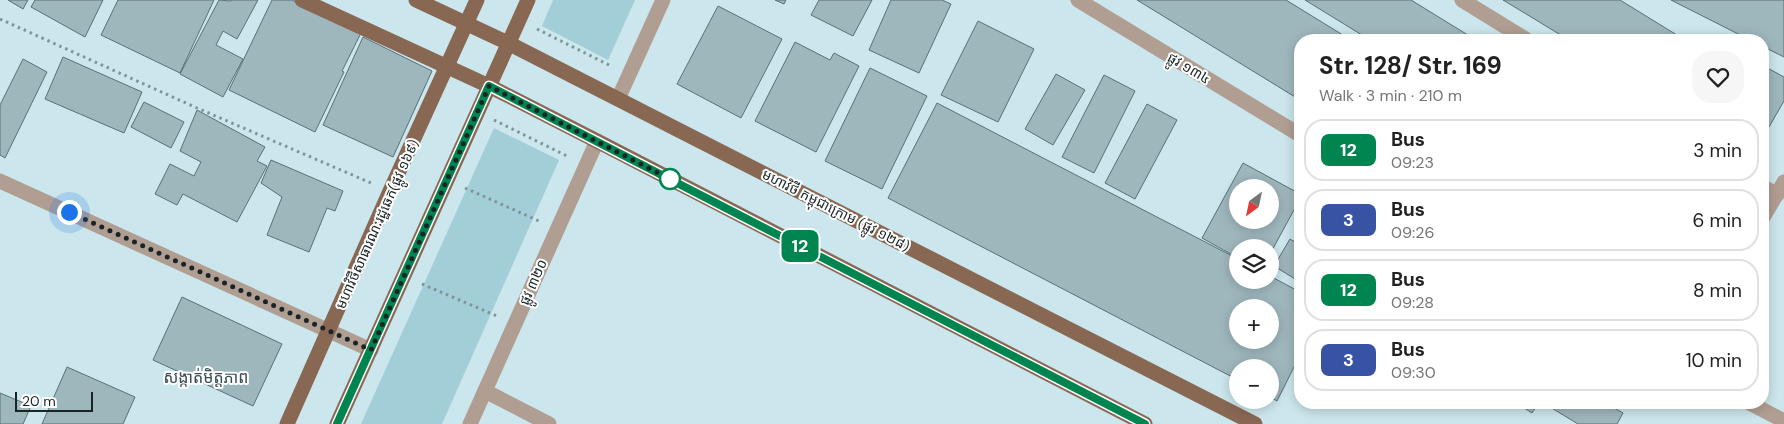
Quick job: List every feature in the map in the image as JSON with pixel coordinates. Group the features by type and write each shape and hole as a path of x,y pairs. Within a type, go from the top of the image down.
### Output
{"main road":[{"path":"302,0 489,86 1145,424"},
{"name":"មហាវិថី កម្ពុជាក្រោម (ផ្លូវ ១២៨)","path":"416,0 508,43 1255,424"},
{"name":"មហាវិថីសាធារណៈរដ្ឋឆេក(ផ្លូវ ១៦៩)","path":"287,424 477,0"},
{"path":"337,424 528,0"}],"street":[{"path":"618,99 663,0"},
{"name":"ផ្លូវ ១៣៤","path":"1078,0 1294,131"},
{"path":"1462,0 1517,34"},
{"name":"ផ្លូវ ៣២០","path":"470,424 597,141"},
{"path":"0,181 371,350"},
{"path":"1769,208 1781,188"},
{"path":"485,391 549,424"},
{"path":"1761,409 1784,421"}],"path":[{"path":"0,19 198,108 390,191"},
{"path":"539,20 535,29 611,67"},
{"path":"490,126 493,120 568,156 564,164"},
{"path":"462,187 539,221"},
{"path":"536,229 543,213"},
{"path":"419,282 498,316"},
{"path":"494,325 501,308"}],"shaded area":[{"path":"553,0 635,0 608,60 542,26"},
{"path":"494,128 559,160 442,424 361,424"}],"building":[{"path":"8,0 28,0 23,9"},
{"path":"35,0 103,0 85,37 31,7"},
{"path":"118,0 214,0 180,73 101,35"},
{"path":"219,0 258,0 237,39 223,31 216,45 243,59 223,97 180,74"},
{"path":"272,0 292,0 361,33 315,132 229,90"},
{"path":"775,0 786,0 784,4"},
{"path":"819,0 872,0 853,36 811,15"},
{"path":"891,0 942,0 951,4 919,73 869,50"},
{"path":"1137,0 1286,0 1341,34 1294,34 1294,96"},
{"path":"1305,0 1411,0 1466,34 1360,34"},
{"path":"1503,0 1620,0 1675,34 1559,34"},
{"path":"1671,0 1784,0 1784,57 1769,50 1769,34 1738,34"},
{"path":"718,6 782,39 741,118 677,84"},
{"path":"978,21 1034,49 998,122 941,95"},
{"path":"363,37 432,71 393,157 323,125"},
{"path":"795,42 830,60 834,53 859,66 816,152 755,121"},
{"path":"63,57 142,92 124,133 45,99"},
{"path":"23,59 47,72 5,158 0,155 0,105"},
{"path":"870,68 927,96 882,189 825,161"},
{"path":"1769,69 1784,77 1784,101 1769,127"},
{"path":"1056,74 1085,90 1053,145 1025,129"},
{"path":"1104,75 1135,91 1094,173 1062,157"},
{"path":"144,102 184,122 171,148 131,127"},
{"path":"937,103 1229,254 1229,289 1279,289 1279,281 1294,289 1294,367 1279,397 1279,359 1229,359 1229,375 888,198"},
{"path":"1147,104 1177,120 1135,199 1105,183"},
{"path":"197,110 265,147 257,161 267,166 237,222 183,194 177,205 155,194 170,164 194,176 201,162 180,151"},
{"path":"271,160 343,191 335,211 327,208 309,252 267,235 282,197 261,183"},
{"path":"1243,163 1272,179 1234,179"},
{"path":"1279,183 1294,191 1294,210 1278,239 1229,239 1229,253 1202,238 1229,189 1229,229 1279,229"},
{"path":"1290,239 1294,241 1294,278 1279,269 1279,258"},
{"path":"182,297 282,344 253,406 153,360"},
{"path":"67,367 135,397 123,424 42,424"},
{"path":"0,393 31,406 23,424 0,424"},
{"path":"1526,409 1535,409 1532,413"},
{"path":"1553,409 1616,409 1623,413 1617,424 1578,424"}],"bus line":[{"name":"12","path":"337,424 489,86 1145,424"}],"district":[{"name":"សង្កាត់មិត្តភាព","path":"206,377"}],"route":[{"path":"69,212 371,350 489,86 670,179"}]}
